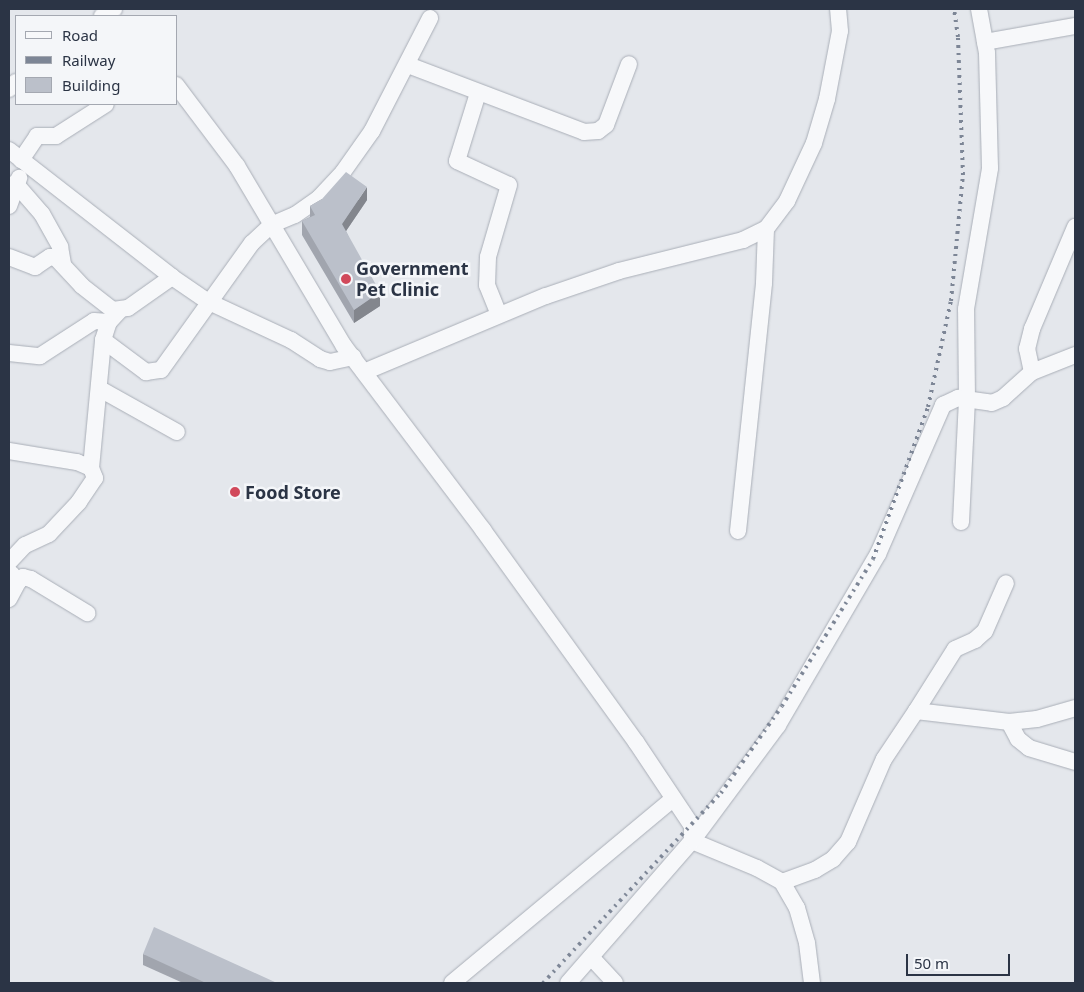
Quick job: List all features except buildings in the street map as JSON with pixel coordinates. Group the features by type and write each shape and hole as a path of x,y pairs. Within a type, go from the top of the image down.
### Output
{"street":[{"path":"104,15 116,9"},
{"path":"364,372 499,315 620,271 743,240 766,229 787,202 814,143 827,99 840,31 838,9"},
{"path":"961,522 968,400 966,309 990,168 991,118 985,42 979,9"},
{"path":"103,340 146,372 157,372 207,301 252,243 271,225 296,215 319,198 343,172 372,131 408,66 430,18"},
{"path":"985,42 1075,26"},
{"path":"408,66 562,126 584,132 598,131 612,114 629,64"},
{"path":"178,88 236,166 353,357 573,653 692,826 692,841"},
{"path":"478,93 456,161 508,185 488,257 487,285 499,315"},
{"path":"9,206 19,159 37,136 56,136 104,105"},
{"path":"19,159 172,277 207,301 291,340 320,359 337,362 353,357"},
{"path":"15,183 42,214 60,247 63,264"},
{"path":"1032,372 1027,349 1032,329 1075,227"},
{"path":"738,532 764,282 766,229"},
{"path":"9,257 35,267 50,257 63,264 115,316"},
{"path":"9,353 40,356 94,321 115,316 172,277"},
{"path":"9,599 12,564 29,542 49,534 79,502 95,478 91,468 100,389 103,340 115,316"},
{"path":"568,983 692,841 773,733 824,651 878,554 944,405 950,399 968,400 978,403 998,401 1032,372 1075,355"},
{"path":"100,389 177,432"},
{"path":"9,450 46,455 91,468"},
{"path":"12,564 23,577 31,578 87,613"},
{"path":"782,882 815,870 833,859 848,842 884,759 955,649 961,644 975,640 985,631 1006,583"},
{"path":"916,711 1009,722 1037,719 1075,708"},
{"path":"1009,722 1018,739 1029,748 1075,762"},
{"path":"452,983 673,799"},
{"path":"692,841 757,868 782,882 798,908 807,943 812,983"},
{"path":"591,956 614,983"}],"railway":[{"path":"543,983 721,793 782,706 873,559 928,407 951,301 963,175 958,37 954,9"}],"place":[{"name":"Government Pet Clinic","path":"346,279"},
{"name":"Food Store","path":"235,492"}]}
